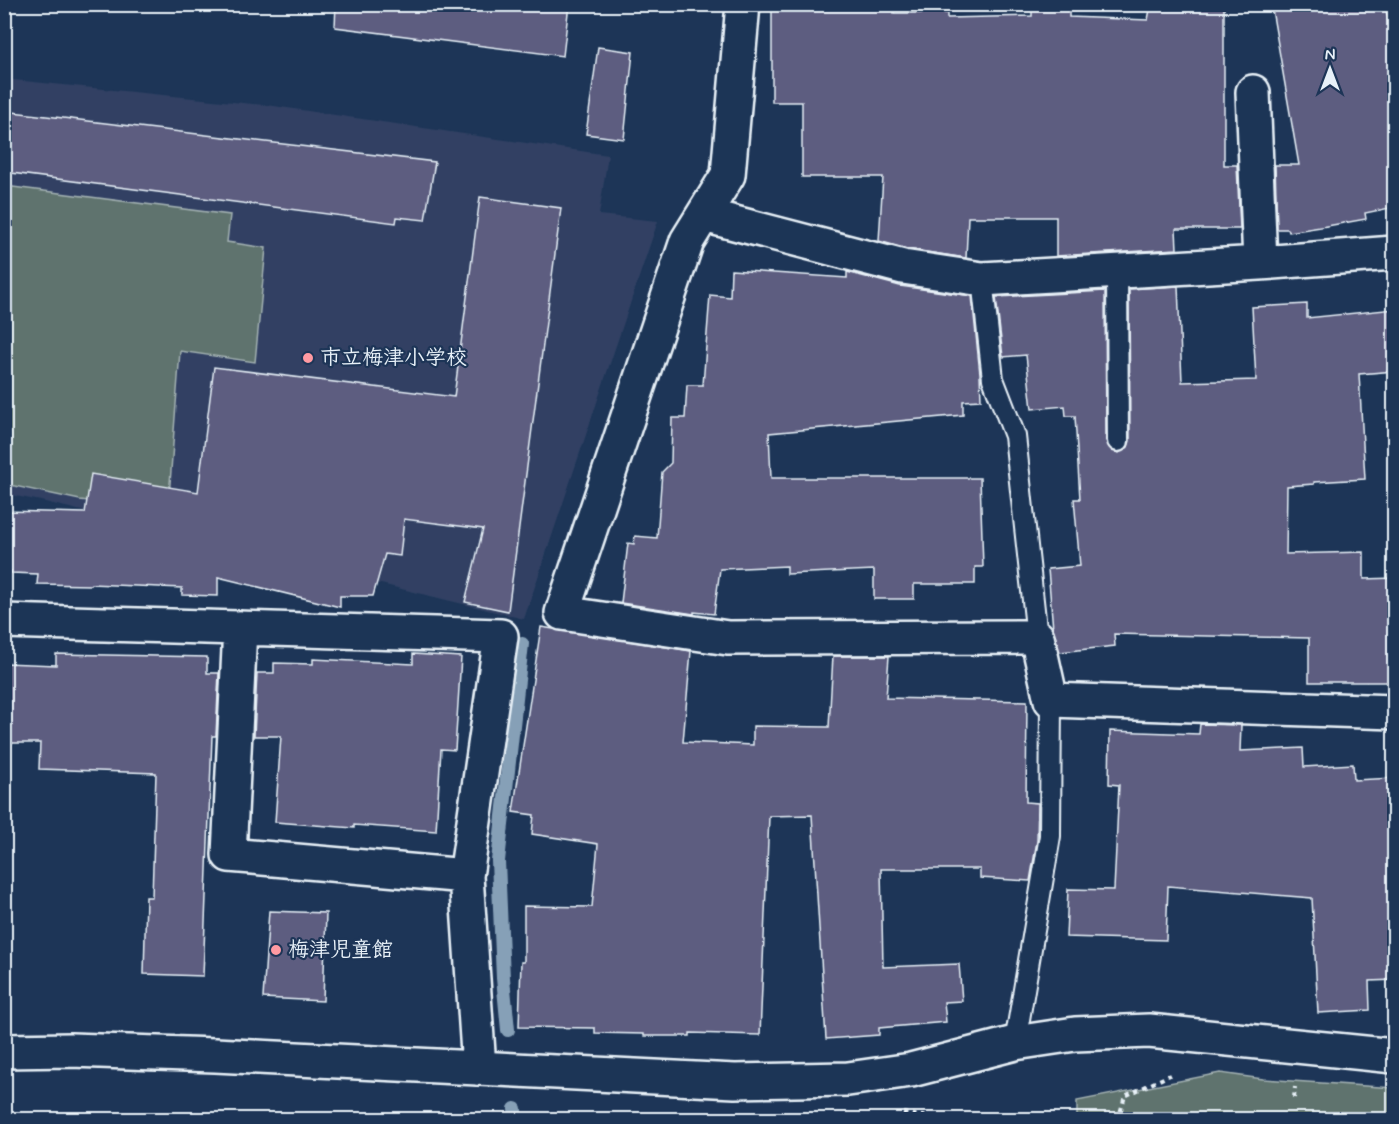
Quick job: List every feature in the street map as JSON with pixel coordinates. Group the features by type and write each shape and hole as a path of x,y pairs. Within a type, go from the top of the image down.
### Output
{"street":[{"path":"742,4 728,175 687,241 562,614 728,638 1037,637 1051,700 1395,712"},
{"path":"1253,92 1260,263"},
{"path":"704,214 903,267 982,279 1395,253"},
{"path":"4,621 501,636 466,876 480,1068"},
{"path":"240,628 229,855 466,876"},
{"path":"4,1051 71,1050 215,1055 735,1081 848,1079 911,1070 1015,1043 1075,1034 1149,1031 1395,1056"}],"lane":[{"path":"1117,271 1118,441"},
{"path":"982,279 993,379 1015,436 1037,637"},
{"path":"1015,1043 1050,836 1051,700"}],"shaded area":[{"name":"市立梅津小学校","path":"4,79 274,106 608,155 599,215 658,221 524,619 5,494"}],"green space":[{"path":"5,186 230,215 227,242 266,248 255,362 180,351 168,510 80,500 5,484"},
{"path":"1220,1073 1263,1079 1394,1088 1394,1119 1077,1119 1077,1101"}],"building":[{"path":"336,4 569,4 563,56 335,27"},
{"path":"772,4 894,4 894,13 947,13 947,18 1032,16 1032,10 1069,9 1069,17 1148,20 1151,4 1224,4 1224,165 1237,165 1240,229 1176,229 1177,249 1056,256 1056,217 968,217 966,258 907,249 879,241 883,177 802,177 802,102 772,102"},
{"path":"1271,4 1385,4 1395,53 1395,207 1365,213 1366,219 1289,232 1288,229 1277,229 1275,165 1299,165"},
{"path":"598,47 633,52 624,139 586,134"},
{"path":"4,111 435,162 425,220 397,217 396,223 4,172"},
{"path":"480,197 561,208 508,611 465,602 483,529 404,519 400,556 385,554 373,596 340,596 340,607 218,577 218,596 182,595 182,588 37,584 38,574 4,571 4,511 85,513 91,474 198,492 214,367 454,397"},
{"path":"731,270 847,278 847,272 900,286 972,296 981,400 963,401 963,415 769,433 771,478 980,478 983,567 975,567 975,584 914,584 914,599 874,599 874,570 787,574 787,566 720,569 714,614 694,612 694,614 621,603 628,543 634,544 635,536 657,538 662,472 671,463 672,418 685,418 687,385 703,385 710,295 730,297"},
{"path":"1178,286 1182,382 1256,380 1252,307 1307,304 1307,318 1395,309 1395,371 1359,374 1365,479 1287,486 1286,554 1364,552 1364,579 1395,578 1395,682 1309,682 1309,638 1114,634 1115,646 1060,652 1053,629 1048,569 1080,566 1074,499 1080,499 1075,416 1066,416 1065,406 1032,409 1026,355 1003,357 996,297 1105,291 1106,441 1112,451 1119,453 1128,447 1130,441 1129,289"},
{"path":"541,627 691,651 683,742 753,745 753,726 829,727 833,656 889,656 886,698 1027,701 1026,802 1038,803 1037,841 1030,881 980,878 980,869 881,869 883,967 959,964 962,1001 944,1002 946,1022 879,1028 879,1035 826,1039 812,815 769,816 760,1035 690,1033 690,1036 644,1036 644,1034 595,1033 595,1028 519,1027 521,962 524,962 524,906 592,907 598,844 532,834 534,815 513,812"},
{"path":"56,654 207,657 207,673 219,673 216,736 212,736 203,976 144,974 146,897 152,897 156,773 39,769 40,743 4,743 4,663 56,665"},
{"path":"413,654 461,657 455,750 441,749 436,831 275,822 281,736 254,736 257,673 274,673 274,663 313,664 313,659 413,664"},
{"path":"1200,724 1241,725 1240,751 1303,748 1304,767 1353,764 1354,780 1395,778 1395,980 1369,981 1370,1010 1318,1013 1312,898 1168,886 1166,940 1066,937 1068,889 1114,890 1119,785 1109,784 1110,731 1199,734"},
{"path":"269,911 326,913 323,1001 263,998"}],"waterway":[{"path":"508,1030 503,978 498,861 522,644"},
{"path":"515,1109 516,1120"}],"place":[{"name":"市立梅津小学校","path":"308,358"},
{"name":"梅津児童館","path":"276,950"}]}
